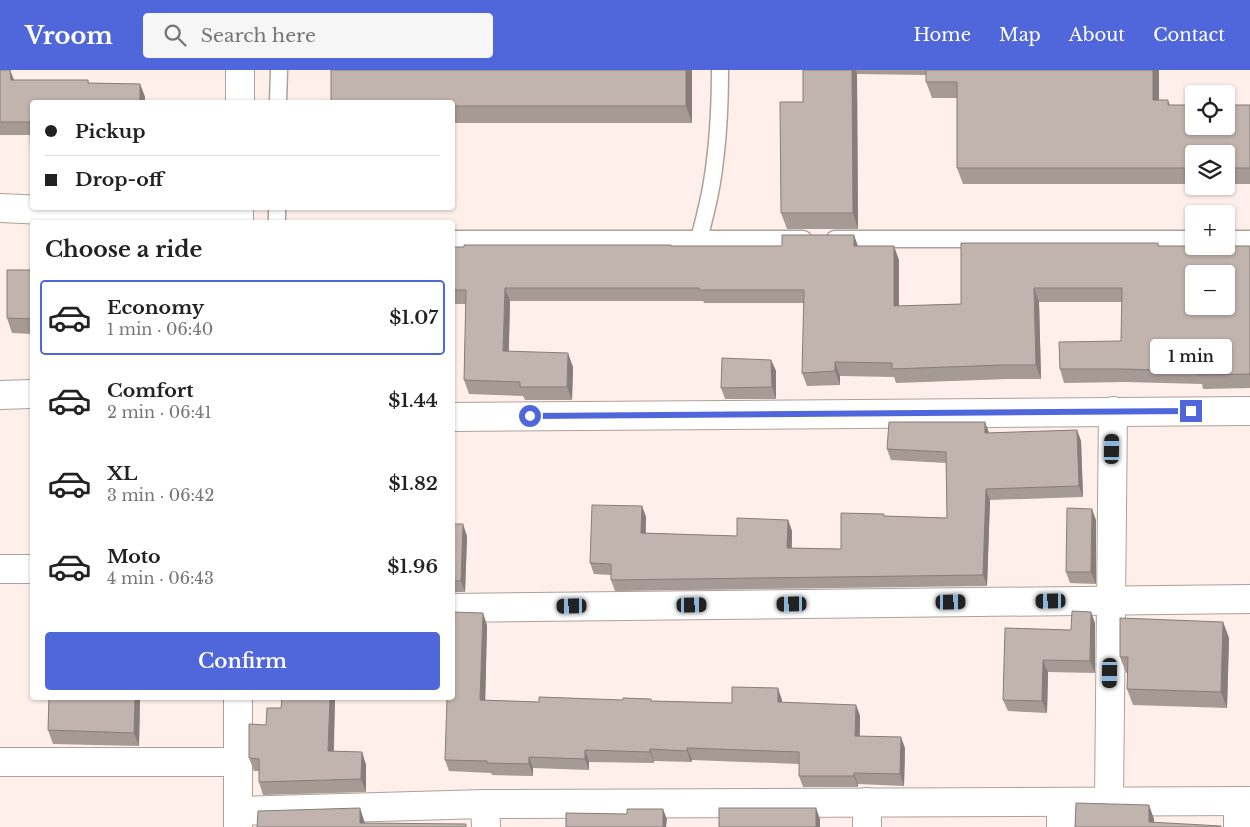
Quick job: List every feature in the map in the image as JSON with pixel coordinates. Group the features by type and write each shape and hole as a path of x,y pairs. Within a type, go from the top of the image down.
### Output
{"street":[{"path":"240,70 240,100"},
{"path":"0,208 30,209"},
{"path":"60,210 239,216"},
{"path":"0,395 30,394"},
{"path":"455,417 1250,410"},
{"path":"1109,801 1112,411"},
{"path":"0,570 30,569"},
{"path":"455,608 1250,599"},
{"path":"238,700 238,819 1061,814 1109,801 1242,809"},
{"path":"0,762 238,762"}],"lane":[{"path":"278,100 279,70"},
{"path":"699,239 712,184 716,152 720,107 720,70"},
{"path":"455,239 1185,239"},
{"path":"1235,239 1250,239"}],"building":[{"path":"0,70 10,70 11,80 88,80 88,83 140,84 140,100 30,100 30,122 0,122"},
{"path":"331,70 686,70 686,106 455,106 455,100 331,100"},
{"path":"803,70 852,70 853,213 781,213 780,102 803,102"},
{"path":"926,70 1153,70 1153,100 1168,100 1168,105 1185,105 1185,135 1235,135 1235,105 1250,105 1250,168 1235,168 1235,145 1185,145 1185,168 957,168 957,82 926,82"},
{"path":"782,235 854,235 854,246 894,246 894,306 961,304 961,243 1158,243 1158,246 1185,246 1185,255 1235,255 1235,246 1250,246 1250,374 1198,375 1198,371 1060,369 1059,342 1121,341 1122,288 1034,288 1036,365 892,369 892,363 835,362 835,371 802,373 804,290 505,288 503,351 568,353 567,387 520,387 520,382 464,380 466,290 455,290 455,247 464,247 464,245 782,246"},
{"path":"7,270 30,270 30,319 7,318"},
{"path":"722,358 771,360 772,387 721,388"},
{"path":"889,422 985,422 985,433 1077,430 1079,486 986,489 983,575 611,580 611,564 590,563 592,505 642,506 641,533 737,536 737,518 788,520 787,548 841,549 841,513 947,518 946,452 887,449"},
{"path":"1067,508 1092,509 1091,572 1066,572"},
{"path":"455,524 463,524 461,581 455,581"},
{"path":"1072,611 1091,612 1090,661 1043,660 1042,701 1003,700 1005,628 1071,630"},
{"path":"455,612 483,613 480,700 539,702 539,697 623,700 623,698 651,699 651,701 732,703 732,687 778,688 778,702 856,705 855,736 901,737 900,774 854,773 854,776 799,776 799,752 687,748 687,751 650,749 650,752 585,750 585,759 529,757 529,764 445,760 447,700 455,700"},
{"path":"1120,618 1223,622 1221,692 1127,689 1128,657 1120,657"},
{"path":"49,700 135,700 134,733 48,730"},
{"path":"282,700 330,700 328,751 362,752 361,779 259,782 259,759 249,758 249,724 266,725 267,708 281,708"},
{"path":"1076,803 1149,805 1149,822 1221,827 1075,827"},
{"path":"360,808 360,823 466,824 466,827 257,827 258,811"},
{"path":"719,808 816,808 816,827 719,827"},
{"path":"627,809 663,809 663,827 566,827 566,813 627,814"}],"route":[{"path":"530,416 1191,411"}]}
